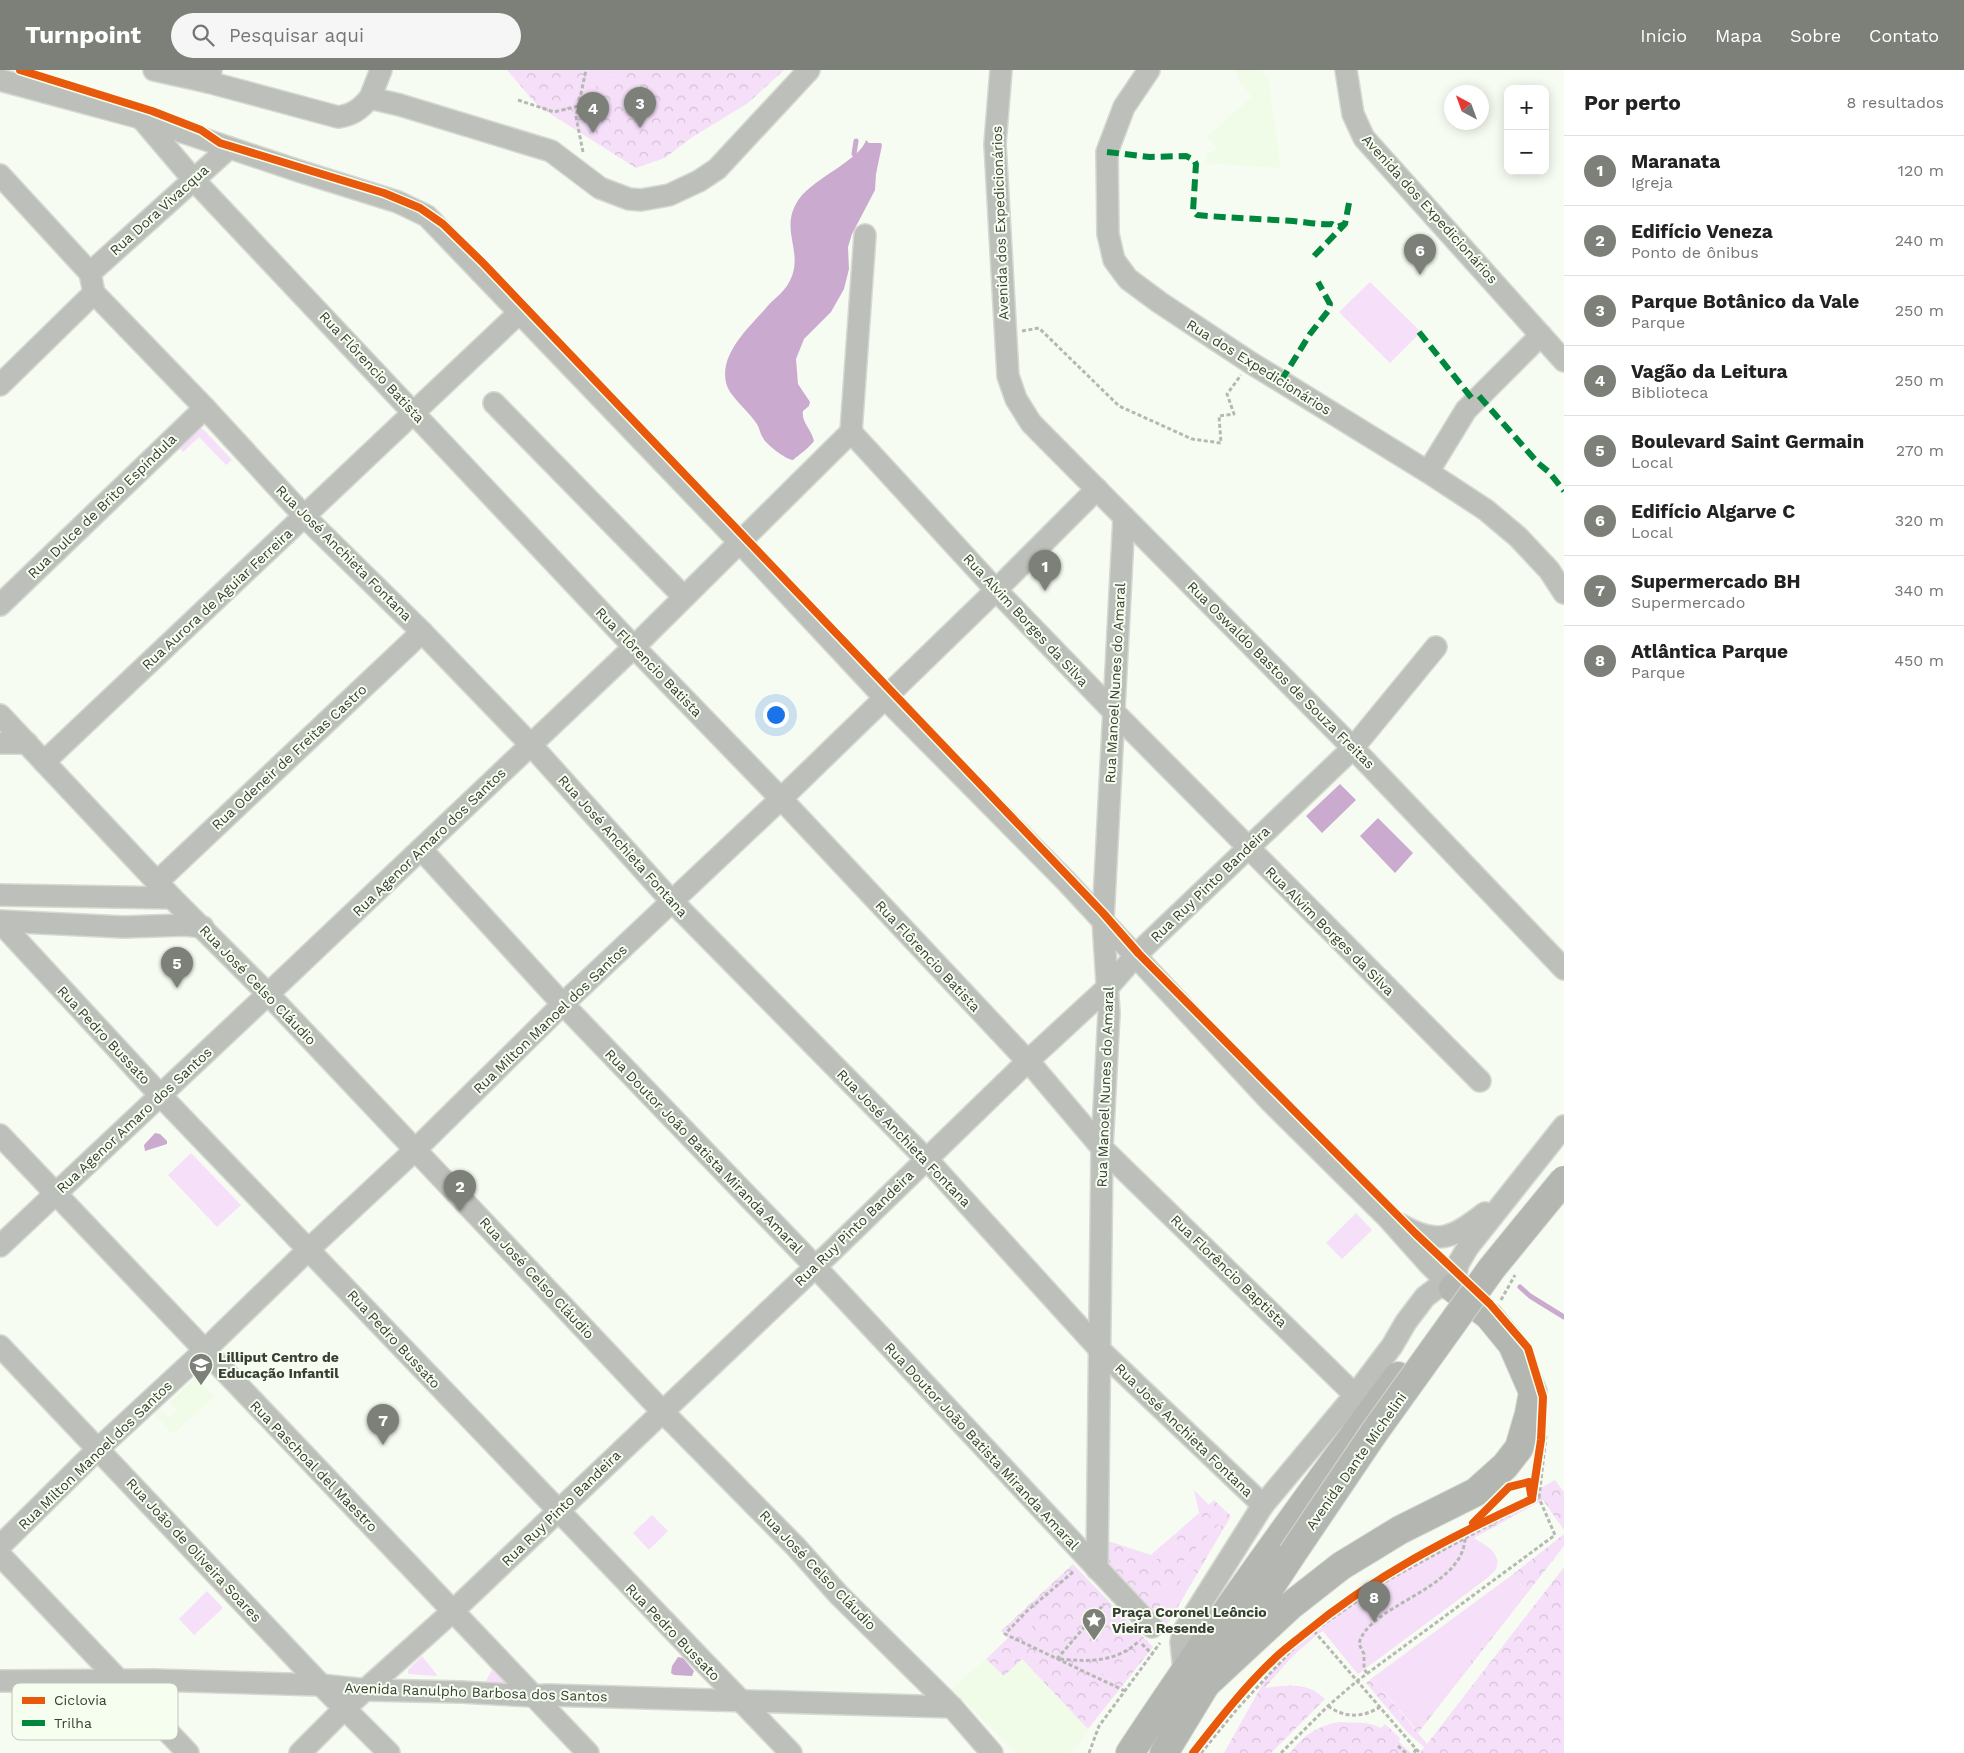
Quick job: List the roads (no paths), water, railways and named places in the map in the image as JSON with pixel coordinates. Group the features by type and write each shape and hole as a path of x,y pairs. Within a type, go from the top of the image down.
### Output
{"main road":[{"name":"Avenida Dante Michelini","path":"1130,1753 1195,1678 1480,1265 1545,1184 1564,1164"},
{"name":"Avenida Dante Michelini","path":"1283,1548 1373,1434 1487,1276 1564,1180"},
{"path":"1195,1678 1341,1566 1400,1530 1476,1492 1506,1466 1520,1448 1530,1414 1533,1392 1512,1344 1489,1316 1453,1288"},
{"name":"Avenida Dante Michelini","path":"1164,1753 1195,1678"}],"street":[{"path":"154,70 209,76 338,117 348,116 358,111 370,98 382,70"},
{"path":"370,98 540,146 560,157 600,188 615,195 641,200 669,195 699,181 717,168 809,70"},
{"name":"Avenida dos Expedicionários","path":"1001,70 995,144 1004,334 1008,376"},
{"name":"Rua dos Expedicionários","path":"1149,70 1124,107 1107,152 1108,234 1114,260 1128,279 1250,363 1428,472 1486,510 1518,537 1549,570 1564,593"},
{"name":"Avenida dos Expedicionários","path":"1346,70 1353,114 1364,138 1564,361"},
{"path":"0,80 141,118 398,202 427,216 740,542 885,698 1103,920 1271,1102 1388,1218 1453,1288"},
{"name":"Rua Flôrencio Batista","path":"141,118 193,178 1028,1062 1102,1148"},
{"name":"Rua Dora Vivacqua","path":"0,385 92,283 193,178 229,148"},
{"name":"Rua José Anchieta Fontana","path":"2,182 305,516 422,632 530,745 673,902 926,1159 1101,1351 1263,1505"},
{"path":"851,432 865,235"},
{"name":"Rua Aurora de Aguiar Ferreira","path":"44,762 520,312"},
{"path":"1428,472 1466,410 1541,335"},
{"name":"Rua Oswaldo Bastos de Souza Freitas","path":"1008,376 1016,399 1031,424 1353,748 1564,969"},
{"path":"494,403 684,597"},
{"name":"Rua Dulce de Brito Espíndula","path":"0,605 205,408"},
{"name":"Rua Agenor Amaro dos Santos","path":"0,1246 634,647 851,432"},
{"name":"Rua Alvim Borges da Silva","path":"851,432 996,590 1114,712 1480,1081"},
{"name":"Rua Milton Manoel dos Santos","path":"0,1546 98,1449 204,1352 309,1249 415,1150 563,1004 781,799 1097,490"},
{"name":"Rua Manoel Nunes do Amaral","path":"1097,1569 1102,1148 1109,1013 1103,920 1124,517"},
{"name":"Rua Odeneir de Freitas Castro","path":"157,882 422,632"},
{"name":"Rua Ruy Pinto Bandeira","path":"300,1753 345,1708 453,1611 558,1512 1108,987 1136,956 1353,748 1436,647"},
{"name":"Rua José Celso Cláudio","path":"0,714 172,898 268,994 662,1411 796,1547 839,1595 908,1661 952,1707 992,1753"},
{"path":"0,743 27,743"},
{"name":"Rua Doutor João Batista Miranda Amaral","path":"421,849 563,1004 815,1266 1097,1569 1146,1634"},
{"path":"0,895 172,898"},
{"path":"123,927 153,920 160,915 172,898"},
{"path":"0,922 123,927 185,925 203,927"},
{"name":"Rua Pedro Bussato","path":"0,922 160,1095 738,1700 791,1753"},
{"path":"1453,1288 1458,1264 1468,1247 1564,1126"},
{"name":"Rua Paschoal del Maestro","path":"0,1135 204,1352 588,1753"},
{"name":"Rua Florêncio Baptista","path":"1102,1148 1355,1395"},
{"path":"1388,1218 1415,1233 1437,1238 1454,1234 1470,1225 1513,1191"},
{"path":"1195,1678 1181,1642 1183,1632 1263,1505 1355,1395 1392,1346 1406,1322 1425,1297 1438,1287 1453,1288"},
{"name":"Rua João de Oliveira Soares","path":"0,1346 321,1685 389,1753"},
{"path":"0,1555 124,1683"},
{"name":"Avenida Ranulpho Barbosa dos Santos","path":"0,1681 120,1679 321,1685 367,1690 533,1696 952,1707"},
{"path":"176,1740 188,1753"}],"waterway":[{"path":"854,154 856,141"},
{"path":"1520,1287 1530,1296 1564,1317"}],"place":[{"name":"Parque Botânico da Vale","path":"640,128"},
{"name":"Vagão da Leitura","path":"593,133"},
{"name":"Edifício Algarve C","path":"1420,275"},
{"name":"Maranata","path":"1045,591"},
{"name":"Boulevard Saint Germain","path":"177,988"},
{"name":"Edifício Veneza","path":"460,1211"},
{"name":"Lilliput Centro de Educação Infantil","path":"201,1386"},
{"name":"Supermercado BH","path":"383,1445"},
{"name":"Atlântica Parque","path":"1374,1622"},
{"name":"Praça Coronel Leôncio Vieira Resende","path":"1094,1641"}]}
